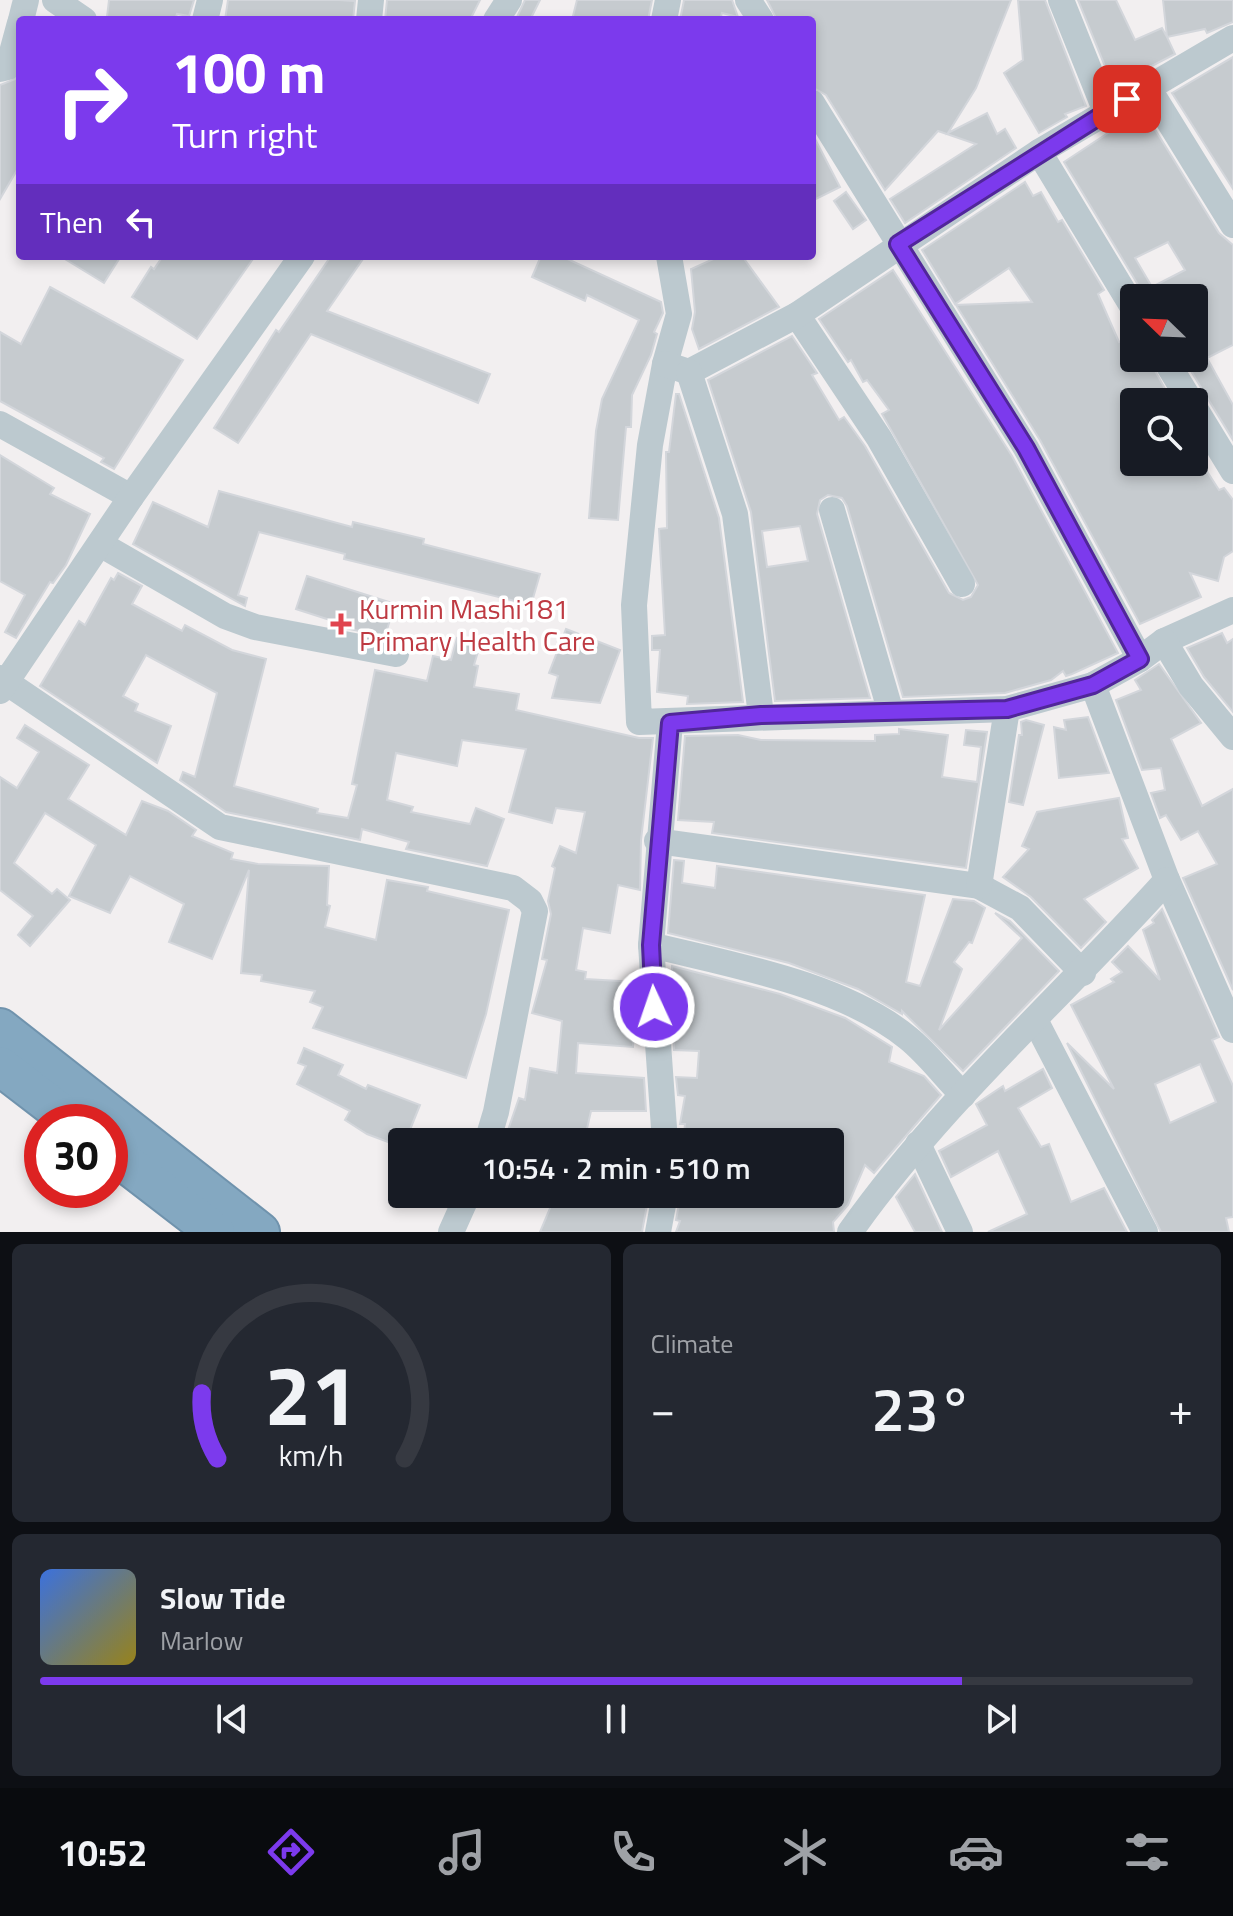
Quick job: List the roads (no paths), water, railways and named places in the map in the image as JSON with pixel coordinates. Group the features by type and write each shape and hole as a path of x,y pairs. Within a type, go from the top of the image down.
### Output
{"highway":[{"path":"0,1028 260,1232"},
{"path":"0,1066 50,1104"},
{"path":"128,1165 215,1232"}],"street":[{"path":"55,0 78,16"},
{"path":"1061,0 1106,112"},
{"path":"0,69 8,67 16,36"},
{"path":"677,368 797,315 898,244 1039,152 1233,38"},
{"path":"1147,86 1233,225"},
{"path":"816,110 1026,448 1140,659"},
{"path":"1039,152 1120,286"},
{"path":"299,260 2,684 220,827 513,888 530,901 535,911 491,1128"},
{"path":"670,260 679,314 677,368 650,445 634,605 639,722 670,723 761,715 1007,709 1093,685 1140,659 1164,641 1233,610"},
{"path":"797,315 879,438 962,584"},
{"path":"677,368 735,514 761,715"},
{"path":"0,424 131,497"},
{"path":"1208,430 1233,471"},
{"path":"832,510 891,713"},
{"path":"100,544 225,616 255,627 396,654"},
{"path":"1164,641 1191,686 1233,737"},
{"path":"1093,685 1167,880 1233,1030"},
{"path":"979,886 1007,709"},
{"path":"664,1128 651,945 657,841 670,723"},
{"path":"657,841 979,886 1020,908 1083,973"},
{"path":"850,1232 918,1144 1083,973 1167,880"},
{"path":"651,945 760,972 842,1001 908,1038 963,1095"},
{"path":"1035,1020 1145,1232"},
{"path":"918,1144 960,1232"},
{"path":"451,1232 462,1208"},
{"path":"658,1232 662,1208"}],"place":[{"name":"Kurmin Mashi181 Primary Health Care","path":"341,624"}]}
